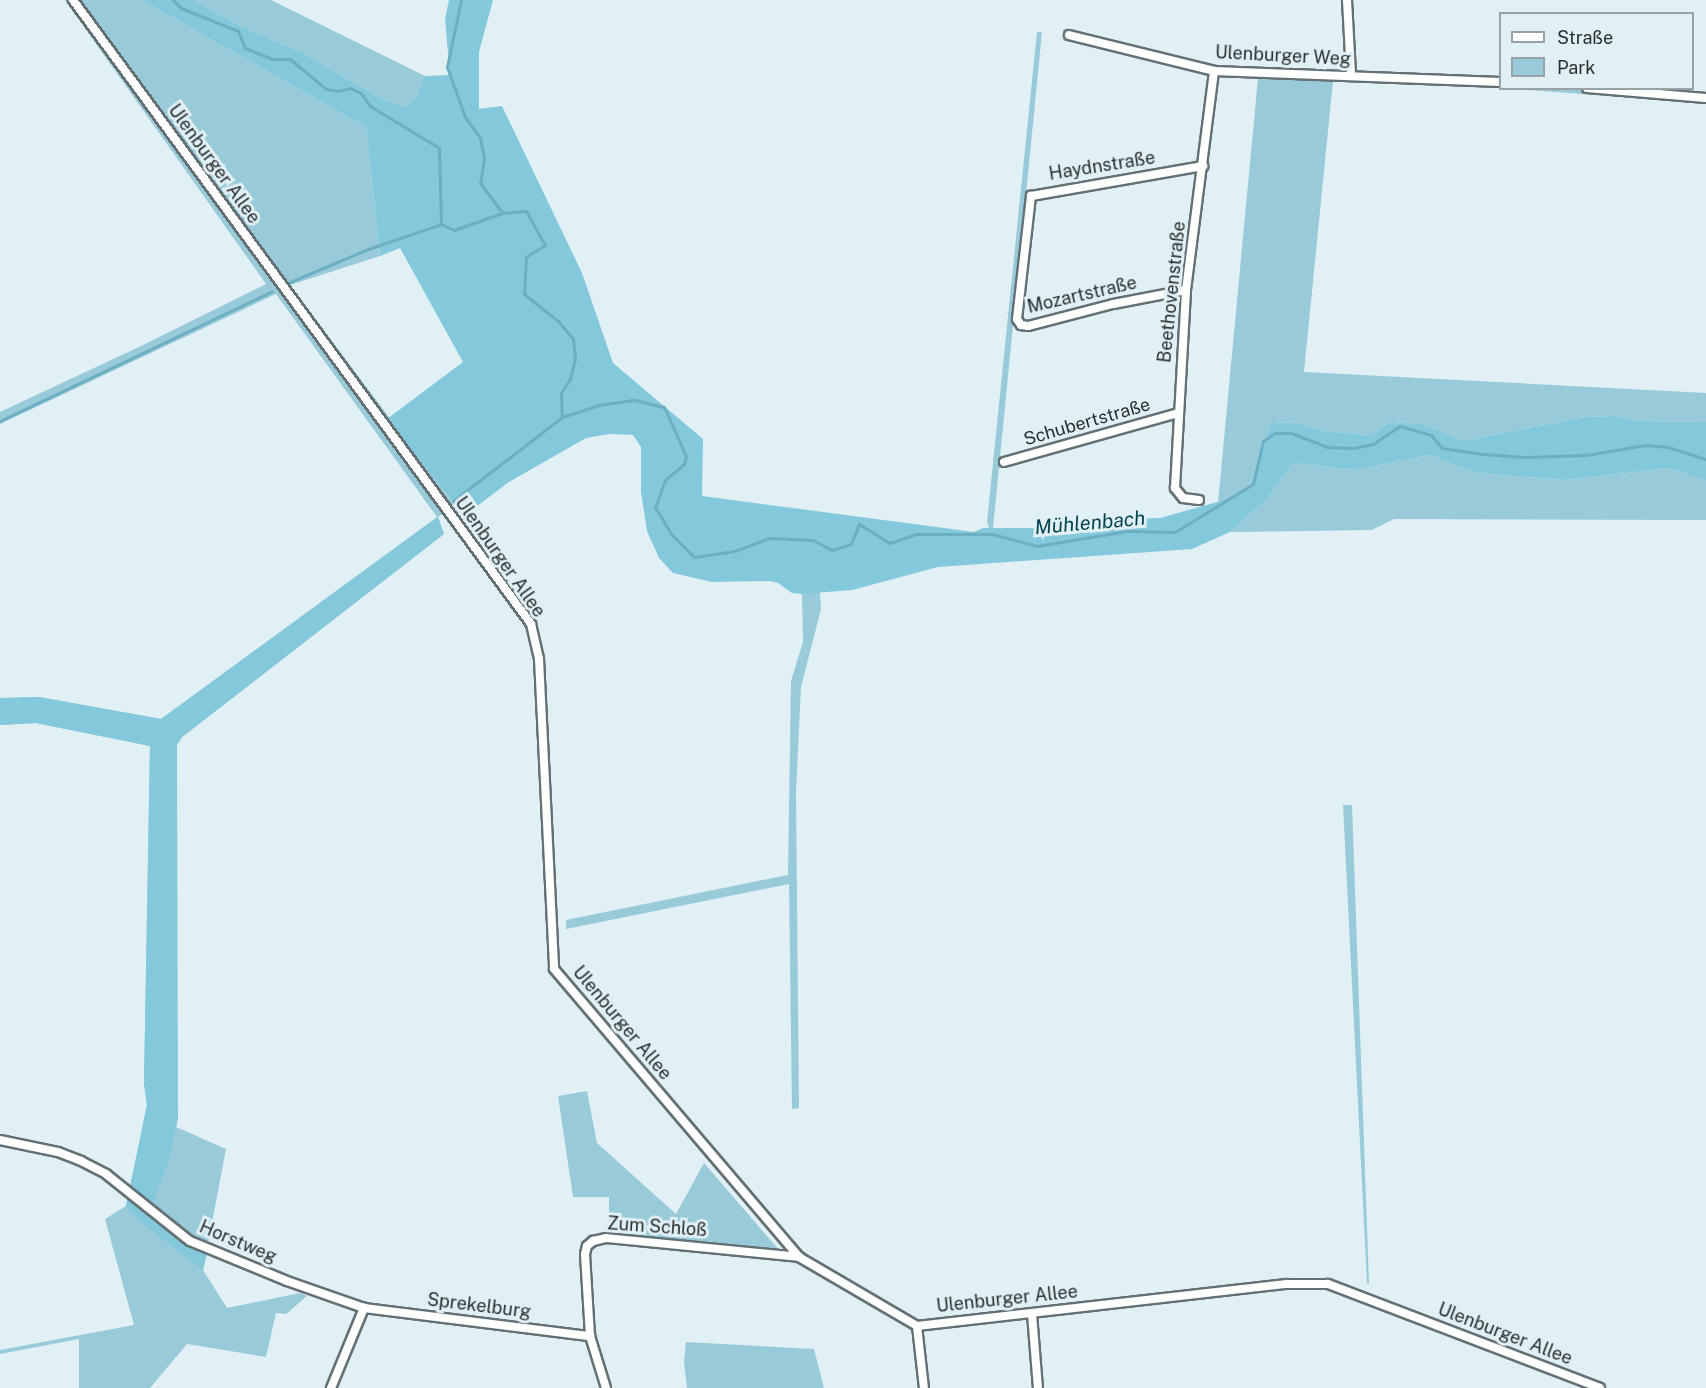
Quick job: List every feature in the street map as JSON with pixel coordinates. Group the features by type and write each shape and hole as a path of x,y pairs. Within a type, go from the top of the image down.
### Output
{"street":[{"name":"Ulenburger Allee","path":"73,0 531,624 539,658 554,969 799,1257 917,1326 1287,1284 1328,1284 1600,1388"},
{"path":"1347,0 1351,75"},
{"name":"Ulenburger Weg","path":"1069,35 1214,71 1499,82"},
{"name":"Beethovenstraße","path":"1199,500 1183,498 1174,488 1186,290 1214,71"},
{"path":"1611,90 1706,98"},
{"name":"Haydnstraße","path":"1021,325 1017,319 1031,196 1203,166"},
{"name":"Mozartstraße","path":"1021,325 1028,326 1113,304 1186,290"},
{"name":"Schubertstraße","path":"1004,462 1178,413"},
{"name":"Horstweg","path":"0,1140 58,1152 81,1161 106,1174 190,1241 287,1281 364,1308"},
{"name":"Zum Schloß","path":"606,1388 590,1336 585,1254 587,1246 593,1241 606,1238 799,1257"},
{"path":"331,1388 364,1308"},
{"name":"Sprekelburg","path":"364,1308 590,1336"},
{"path":"1032,1314 1038,1388"},
{"path":"917,1326 924,1388"}],"green space":[{"path":"65,0 142,0 366,127 380,256 290,285 454,504 438,517 444,534 182,737 177,745 176,1127 226,1149 203,1270 227,1308 300,1293 307,1296 286,1314 276,1313 266,1357 187,1344 150,1388 79,1388 79,1339 0,1354 0,1350 134,1325 105,1219 126,1206 147,1105 144,1084 150,746 36,723 0,725 0,698 39,697 161,719 437,517 276,294 0,424 0,412 266,284"},
{"path":"194,0 271,0 425,76 416,97 408,107 382,99 301,52 240,26"},
{"path":"1037,32 1042,32 993,528 989,528 987,522"},
{"path":"1258,78 1333,81 1304,372 1706,393 1706,422 1640,421 1616,416 1585,417 1463,441 1423,424 1391,422 1370,435 1325,431 1296,423 1271,422 1249,488 1235,497 1218,503"},
{"path":"1528,90 1706,92 1706,103"},
{"path":"1430,455 1477,473 1564,480 1670,468 1706,481 1706,520 1394,519 1372,530 1230,532 1266,500 1293,463 1355,470"},
{"path":"820,592 821,609 801,687 796,791 799,1108 792,1109 789,884 566,929 566,920 788,875 791,681 803,642 802,594"},
{"path":"1343,805 1352,805 1369,1284 1367,1283"},
{"path":"587,1091 597,1143 676,1214 704,1163 780,1251 609,1235 609,1197 573,1197 558,1096"},
{"path":"686,1342 814,1349 824,1388 687,1388 684,1362"}],"shaded area":[{"path":"142,0 194,0 240,26 301,52 382,99 407,107 416,97 425,76 450,75 445,19 449,0 493,0 479,52 479,109 502,106 582,273 613,363 703,439 702,496 974,532 983,528 1075,528 1096,520 1160,518 1235,497 1249,488 1271,422 1296,423 1325,431 1370,435 1391,422 1423,424 1463,441 1585,417 1616,416 1640,421 1706,422 1706,481 1670,468 1564,480 1477,473 1430,455 1355,470 1293,463 1266,500 1230,532 1192,549 938,567 852,590 802,594 792,593 778,583 770,581 712,582 673,573 659,558 647,531 641,492 641,447 633,435 610,434 586,438 509,482 464,516 387,419 463,362 400,248 380,256 366,127"},
{"path":"438,517 444,534 182,737 177,745 178,1119 167,1165 151,1207 190,1238 209,1246 203,1270 137,1219 126,1206 147,1105 144,1084 150,746 36,723 0,725 0,698 39,697 161,719"}],"waterway":[{"name":"Mühlenbach","path":"173,0 181,8 238,31 245,48 272,59 290,59 326,89 338,91 350,88 361,93 370,106 439,148 441,224 454,230 502,213 526,211 545,245 526,257 524,294 558,321 573,339 575,359 570,379 561,393 562,417 598,405 635,400 664,407 686,456 684,464 665,480 655,507 672,535 694,557 735,551 769,538 813,540 832,550 851,544 859,524 890,543 916,534 992,534 1037,546 1127,531 1175,532 1253,484 1263,441 1275,433 1291,433 1327,447 1354,448 1373,444 1400,426 1431,435 1442,448 1483,454 1524,457 1586,455 1645,445 1668,447 1706,459"},
{"path":"461,0 447,67 465,117 480,138 484,159 480,183 502,212"},
{"path":"290,282 368,249 441,224"},
{"path":"0,421 272,291"},
{"path":"453,501 562,417"}]}
